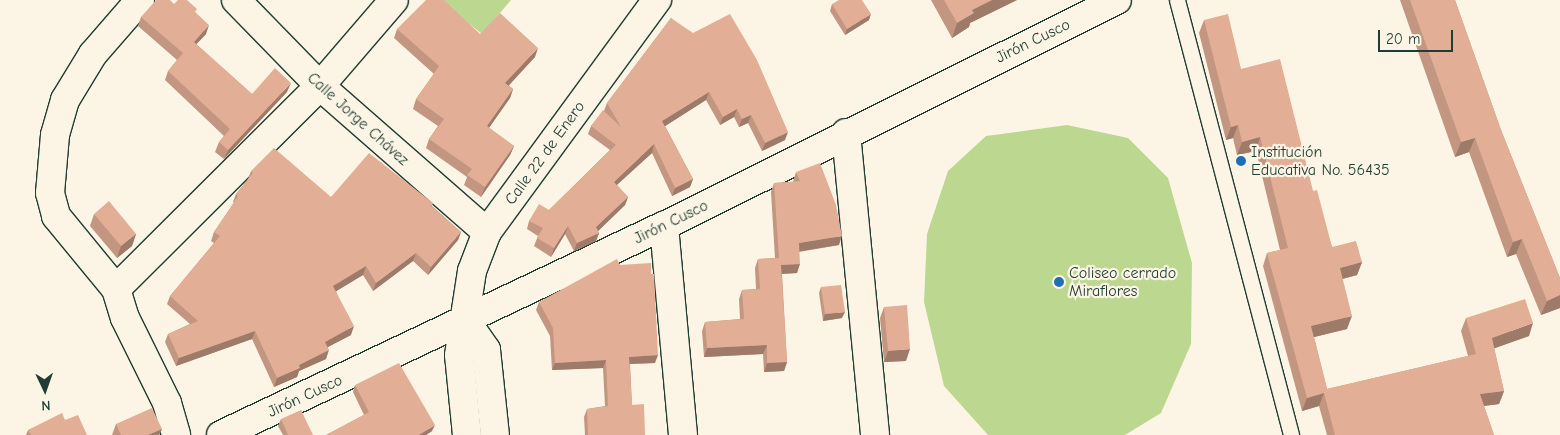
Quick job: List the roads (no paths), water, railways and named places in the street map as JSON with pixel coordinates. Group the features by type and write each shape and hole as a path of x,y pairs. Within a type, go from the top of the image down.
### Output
{"street":[{"path":"140,0 93,54 65,100 55,135 50,193 56,216 116,289 125,318 167,403 176,435"},
{"name":"Calle Jorge Chávez","path":"236,0 320,86 487,232"},
{"path":"116,289 320,86 394,0"},
{"name":"Calle 22 de Enero","path":"467,435 458,355 466,321 472,271 487,232 657,0"},
{"name":"Jirón Cusco","path":"222,435 664,226 846,133 1116,0"},
{"path":"846,133 875,435"},
{"path":"664,226 683,435"},
{"path":"466,321 486,350 495,435"}],"lane":[{"path":"1177,0 1291,435"}],"place":[{"name":"Institución Educativa No. 56435","path":"1241,161"},
{"name":"Coliseo cerrado Miraflores","path":"1059,282"}]}
